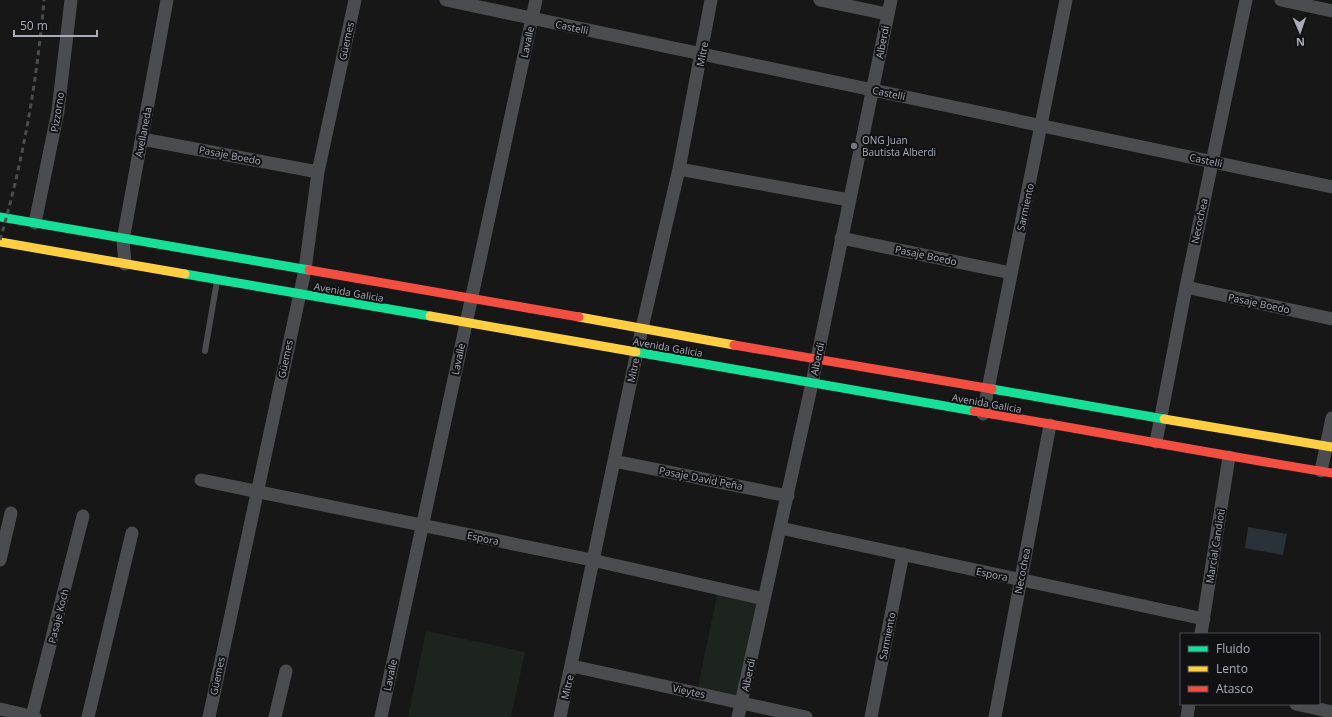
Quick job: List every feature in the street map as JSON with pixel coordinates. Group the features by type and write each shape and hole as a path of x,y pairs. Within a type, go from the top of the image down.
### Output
{"main road":[{"name":"Avenida Galicia","path":"0,217 123,240 472,298 988,390 1329,447"},
{"name":"Avenida Galicia","path":"0,242 983,414 1156,442 1229,457 1326,472"}],"street":[{"name":"Pizzorno","path":"35,223 58,111 71,0"},
{"name":"Avellaneda","path":"125,264 123,240 168,0"},
{"name":"Güemes","path":"209,717 305,270 318,172 355,0"},
{"name":"Castelli","path":"446,0 1332,187"},
{"name":"Lavalle","path":"381,717 536,0"},
{"name":"Mitre","path":"560,717 572,666 592,560 642,328 679,168 712,0"},
{"path":"820,0 887,14"},
{"name":"Alberdi","path":"738,717 788,496 891,0"},
{"name":"Sarmiento","path":"983,414 1042,126 1066,0"},
{"name":"Necochea","path":"1156,442 1186,287 1246,0"},
{"path":"1281,0 1332,11"},
{"name":"Pasaje Boedo","path":"142,139 318,172"},
{"path":"679,168 849,200"},
{"name":"Pasaje Boedo","path":"841,238 1011,272"},
{"name":"Pasaje Boedo","path":"1186,287 1332,319"},
{"path":"1326,472 1332,418"},
{"name":"Necochea","path":"995,717 1050,425"},
{"name":"Marcial Candioti","path":"1201,633 1229,457"},
{"name":"Pasaje David Peña","path":"614,461 788,496"},
{"name":"Espora","path":"201,480 592,560 764,600"},
{"path":"0,560 11,513"},
{"name":"Pasaje Koch","path":"0,709 33,717 83,516"},
{"name":"Espora","path":"780,528 1204,619"},
{"path":"88,717 132,533"},
{"name":"Sarmiento","path":"871,717 903,554"},
{"name":"Vieytes","path":"572,666 806,717"},
{"path":"275,717 286,671"},
{"path":"1187,717 1190,705"},
{"path":"1298,705 1313,712 1332,712"}],"lane":[{"path":"205,351 218,280"}],"shaded area":[{"path":"1248,527 1287,534 1283,555 1245,548"},
{"path":"717,595 757,604 737,695 698,687"},
{"path":"426,631 525,652 511,717 408,717"}],"railway":[{"path":"0,240 16,181 28,121 44,0"}],"traffic: fast":[{"path":"0,217 309,270"},
{"path":"185,274 430,316"},
{"path":"636,352 974,411"},
{"path":"992,389 1164,419"}],"traffic: slow":[{"path":"0,242 185,274"},
{"path":"430,316 636,352"},
{"path":"579,317 734,345"},
{"path":"1164,419 1332,447"}],"traffic: jam":[{"path":"309,270 579,317"},
{"path":"734,345 992,389"},
{"path":"974,411 1332,473"}],"place":[{"name":"ONG Juan Bautista Alberdi","path":"854,146"}]}
